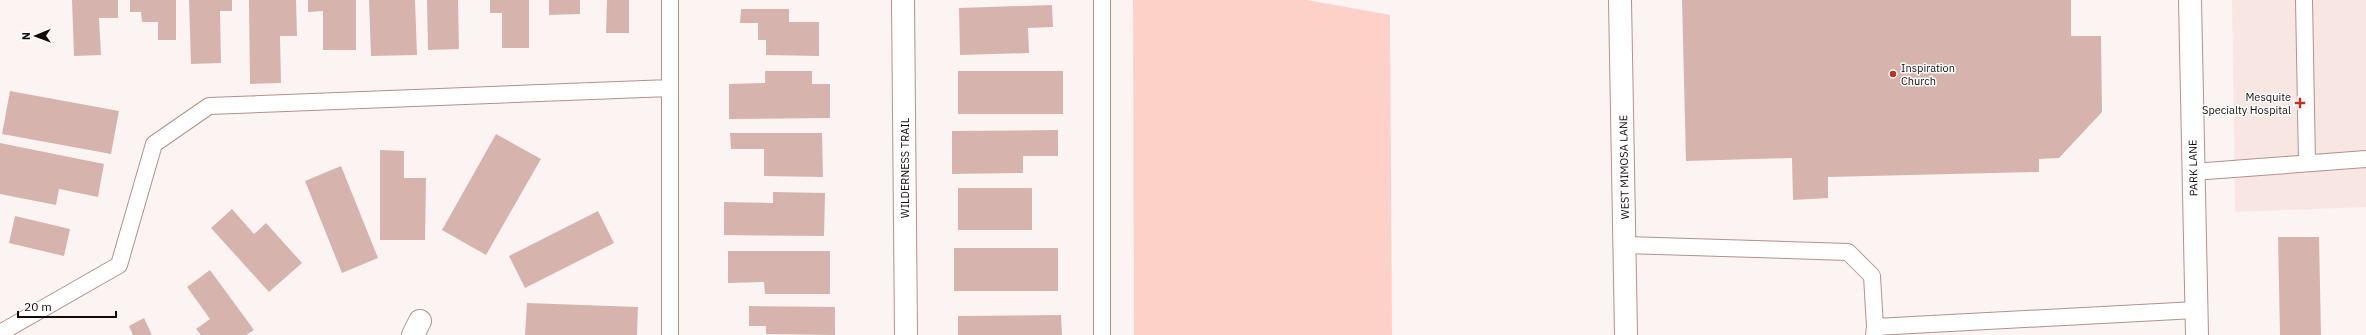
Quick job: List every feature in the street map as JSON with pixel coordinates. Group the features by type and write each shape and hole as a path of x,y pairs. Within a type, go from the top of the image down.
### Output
{"street":[{"name":"WILDERNESS TRAIL","path":"903,0 906,335"},
{"name":"WEST MIMOSA LANE","path":"1620,0 1626,335"},
{"name":"PARK LANE","path":"2190,0 2197,335"}],"lane":[{"path":"670,0 670,335"},
{"path":"1102,0 1102,335"},
{"path":"2304,0 2307,163"},
{"path":"0,333 119,265 154,144 209,106 670,88"},
{"path":"2193,172 2366,159"},
{"path":"1625,246 1848,252 1872,276 1875,331 2196,310"}],"shaded area":[{"path":"1133,0 1307,0 1390,15 1392,335 1134,335"},
{"name":"Mesquite Specialty Hospital","path":"2232,0 2366,0 2366,207 2235,212"}],"building":[{"path":"72,0 118,0 118,18 99,18 101,55 74,56"},
{"path":"130,0 176,0 176,40 158,40 158,22 142,22 141,12 130,12"},
{"path":"189,0 232,0 232,11 220,11 221,63 191,64"},
{"path":"249,0 296,0 297,36 280,36 281,83 250,84"},
{"path":"308,0 356,0 356,50 323,50 323,11 308,12"},
{"path":"369,0 415,0 417,55 371,56"},
{"path":"427,0 458,0 459,49 428,50"},
{"path":"490,0 529,0 529,48 502,48 502,13 490,13"},
{"path":"549,0 580,0 580,14 549,15"},
{"path":"607,0 629,0 629,33 606,33"},
{"name":"Inspiration Church","path":"1682,0 2071,0 2071,36 2101,36 2102,112 2059,158 2039,159 2039,172 1828,177 1828,198 1793,200 1792,158 1686,161"},
{"path":"1052,5 1053,27 1028,28 1029,53 960,55 959,8"},
{"path":"741,9 789,9 789,22 819,22 819,56 766,55 766,40 758,40 758,23 740,23"},
{"path":"765,71 812,71 812,84 830,84 830,118 729,119 729,84 765,83"},
{"path":"958,71 1063,71 1063,114 958,114"},
{"path":"10,91 119,111 111,154 2,134"},
{"path":"1058,130 1058,156 1023,156 1023,173 952,174 952,131"},
{"path":"730,133 822,133 823,177 764,176 764,149 731,149"},
{"path":"496,134 541,159 486,255 442,230"},
{"path":"0,143 104,164 98,197 59,189 56,205 0,194"},
{"path":"380,150 404,151 404,178 426,178 425,240 380,240"},
{"path":"341,166 378,258 342,273 305,181"},
{"path":"958,188 1032,188 1032,230 958,230"},
{"path":"773,192 825,193 824,236 724,235 724,202 773,203"},
{"path":"232,209 254,234 266,223 302,263 269,292 211,228"},
{"path":"598,211 614,243 525,288 509,256"},
{"path":"15,216 70,229 64,256 9,243"},
{"path":"2278,237 2319,237 2321,335 2280,335"},
{"path":"954,248 1058,248 1058,291 954,291"},
{"path":"728,251 830,251 830,294 765,294 764,282 728,283"},
{"path":"210,270 254,330 246,335 201,335 196,329 210,319 187,287"},
{"path":"527,303 638,307 637,335 525,335"},
{"path":"749,306 835,307 835,335 766,334 766,326 749,326"},
{"path":"1061,315 1062,335 958,335 958,316"},
{"path":"144,318 152,335 133,335 129,326"}],"place":[{"name":"Inspiration Church","path":"1893,74"},
{"name":"Mesquite Specialty Hospital","path":"2300,103"}]}
